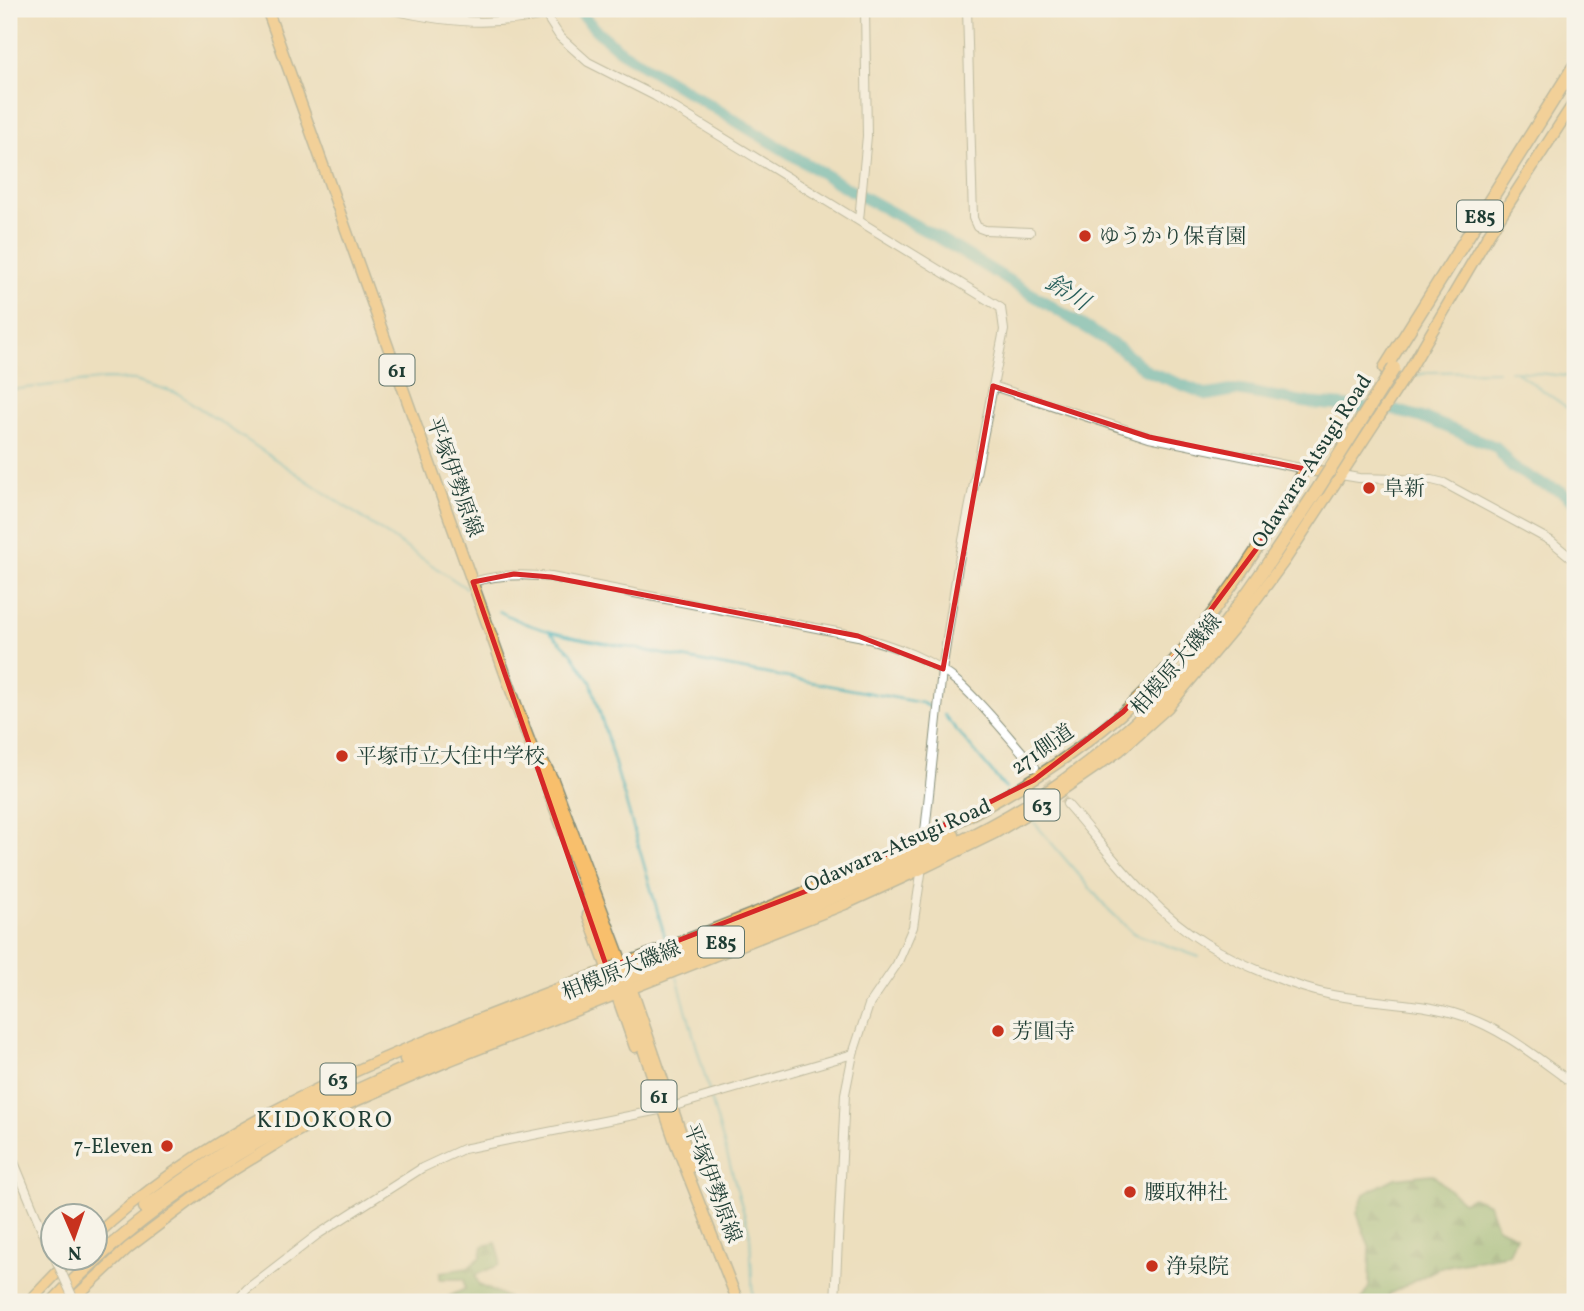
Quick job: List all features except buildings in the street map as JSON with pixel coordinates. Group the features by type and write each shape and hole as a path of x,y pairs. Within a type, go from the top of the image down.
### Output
{"highway":[{"name":"Odawara-Atsugi Road","path":"53,1302 95,1261 155,1210 247,1147 325,1104 445,1051 934,855 1025,806 1112,744 1175,683 1236,609 1313,491 1574,71"},
{"name":"Odawara-Atsugi Road","path":"108,1238 150,1202 209,1161 276,1120 321,1097 442,1043 930,847 1019,800 1106,738 1169,678 1230,606 1313,491"},
{"path":"42,1302 71,1272"}],"main road":[{"name":"平塚伊勢原線","path":"267,9 526,732 611,956"},
{"name":"63","path":"1341,475 1409,369 1489,234 1575,101"},
{"path":"1305,469 1341,475"},
{"name":"271側道","path":"622,963 835,880 977,813 1051,769 1123,712 1181,650 1260,544 1305,469"},
{"name":"相模原大磯線","path":"70,1302 129,1247 222,1177 344,1106 450,1060 621,996 631,987 845,904 995,833 1065,790 1119,751 1167,708 1243,617 1285,560 1341,475"},
{"path":"526,732 552,780 622,963"},
{"path":"526,732 539,785 607,968"},
{"name":"相模原大磯線","path":"108,1226 185,1165 233,1132 268,1113 427,1040 622,963"},
{"path":"631,987 668,1107"},
{"path":"621,996 653,1099 668,1107"},
{"name":"平塚伊勢原線","path":"668,1107 686,1148 695,1192 737,1302"},
{"path":"29,1302 58,1272"}],"street":[{"path":"388,9 446,21 478,22 518,21 547,12 573,9"},
{"path":"859,218 867,103 865,9"},
{"path":"967,9 972,218 977,227 985,230 1030,232"},
{"path":"547,12 560,37 589,62 655,96 859,218 1001,308 1004,330 958,566 942,671 925,832"},
{"path":"993,386 1149,437 1305,469"},
{"path":"1341,475 1444,483 1551,541 1575,561"},
{"path":"472,582 491,576 532,575 640,593 858,636 902,650 942,671 961,685 1035,767"},
{"path":"1067,804 1153,902 1204,943 1235,960 1307,988 1332,995 1461,1015 1487,1025 1517,1043 1575,1085"},
{"path":"835,1302 843,1114 853,1054 869,1005 897,964 913,927 921,874"},
{"path":"234,1302 317,1235 422,1168 463,1149 668,1107 853,1054"},
{"path":"9,1150 38,1220"},
{"path":"61,1272 75,1302"}],"highlighted area":[{"path":"993,386 1149,437 1305,469 1260,544 1181,650 1123,712 1034,780 835,880 607,968 473,582 514,574 551,577 858,636 943,669"}],"green space":[{"path":"1432,1174 1463,1202 1472,1197 1489,1204 1497,1227 1516,1236 1509,1254 1441,1267 1389,1294 1389,1302 1360,1302 1369,1287 1370,1249 1357,1213 1364,1194 1395,1178"},
{"path":"496,1243 499,1265 475,1275 479,1285 508,1298 509,1302 448,1302 448,1297 465,1289 464,1279 440,1279 440,1272 468,1268 481,1257 483,1246"}],"waterway":[{"name":"鈴川","path":"577,9 622,52 845,187 937,237 1038,298 1119,348 1147,371 1208,395 1236,390 1309,403 1395,410 1429,420 1496,447 1512,467 1561,491 1575,503"},
{"path":"1412,376 1432,372 1498,371"},
{"path":"1510,371 1515,371 1575,413"},
{"path":"1517,371 1575,377"},
{"path":"9,390 106,379 135,380 177,393 466,588"},
{"path":"499,611 532,626 567,636 922,703 932,708"},
{"path":"550,632 571,652 591,682 665,937"},
{"path":"944,715 1006,789"},
{"path":"1032,820 1107,908 1133,933 1199,957"},
{"path":"677,977 710,1094"},
{"path":"711,1099 750,1234 753,1302"}],"tunnel":[{"path":"1039,772 1067,804"}],"place":[{"name":"ゆうかり保育園","path":"1085,236"},
{"name":"阜新","path":"1369,488"},
{"name":"平塚市立大住中学校","path":"342,756"},
{"name":"芳圓寺","path":"998,1031"},
{"name":"7-Eleven","path":"167,1146"},
{"name":"腰取神社","path":"1130,1192"},
{"name":"浄泉院","path":"1152,1266"}],"district":[{"name":"KIDOKORO","path":"325,1119"}]}
